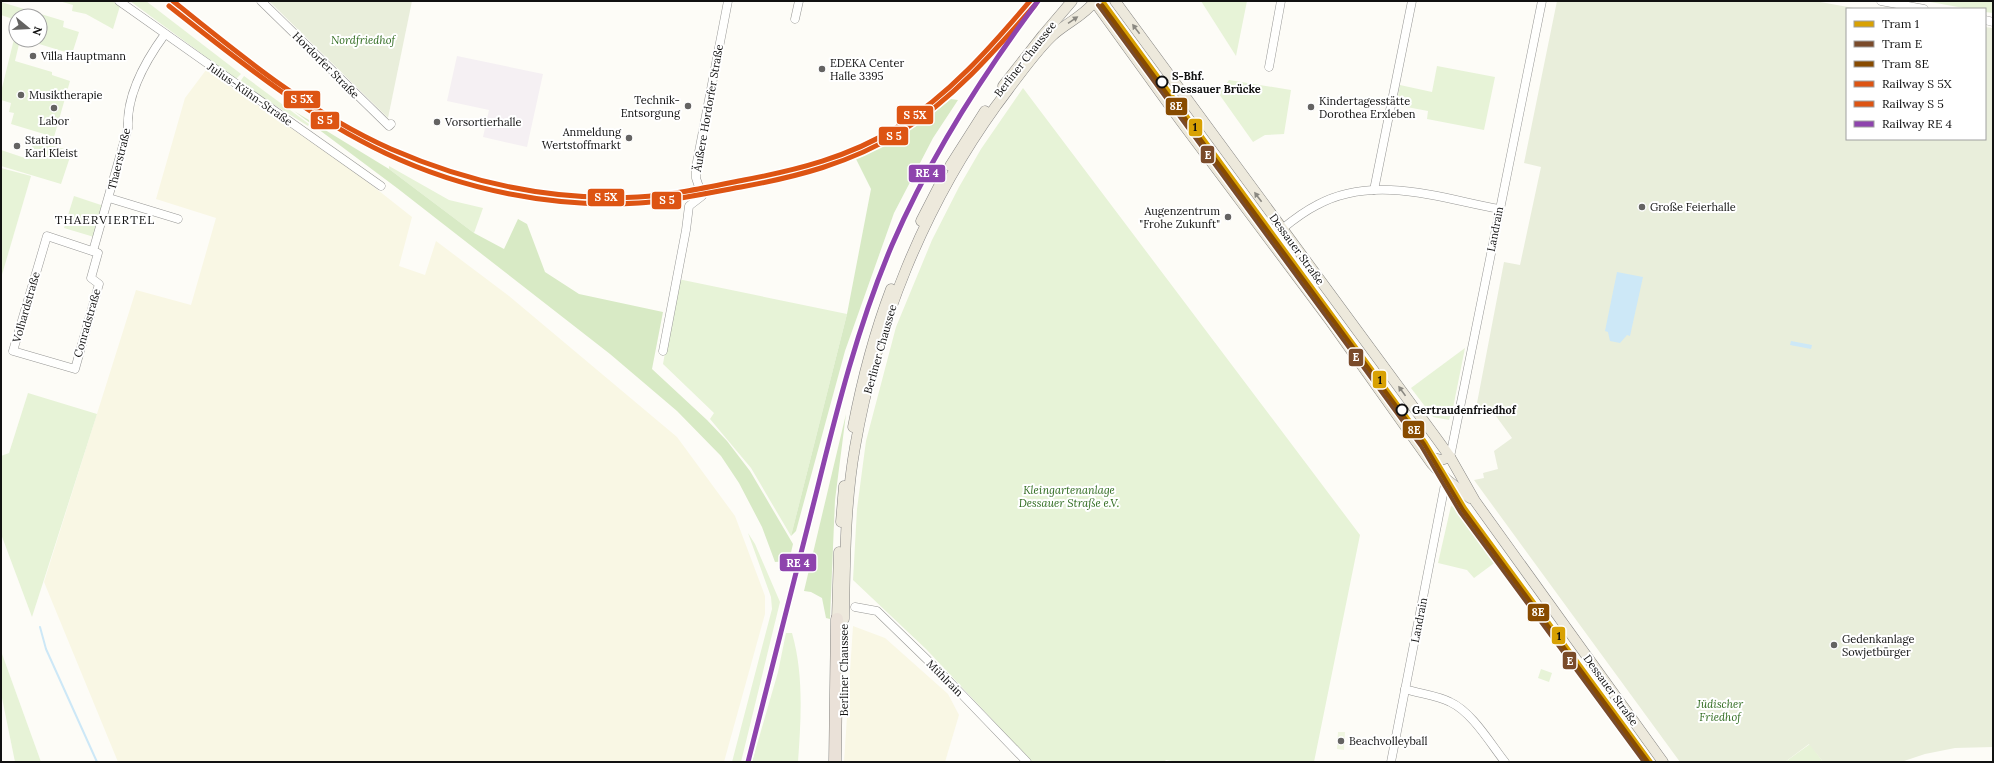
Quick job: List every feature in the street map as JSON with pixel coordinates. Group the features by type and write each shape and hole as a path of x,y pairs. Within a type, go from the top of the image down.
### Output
{"highway":[{"name":"Berliner Chaussee","path":"835,762 840,620"},
{"name":"Berliner Chaussee","path":"840,620 842,762"}],"main road":[{"name":"Berliner Chaussee","path":"840,620 842,506 850,445 863,376 875,332 890,292 920,223 959,151 988,107 1026,56 1072,1"},
{"name":"Berliner Chaussee","path":"840,620 846,529 855,447 869,383 883,334 912,256 946,187 996,107 1052,36 1082,14 1095,1"},
{"name":"Dessauer Straße","path":"1095,1 1180,120 1331,322 1427,456 1446,479 1475,501"},
{"name":"Dessauer Straße","path":"1115,1 1450,457 1475,501 1663,762"},
{"path":"1427,456 1441,460 1450,457 1446,479"}],"street":[{"name":"Julius-Kühn-Straße","path":"119,1 381,186"},
{"name":"Hordorfer Straße","path":"261,1 389,126 391,124"},
{"name":"Äußere Hordorfer Straße","path":"663,351 686,230 688,206 702,196 696,178 696,167 728,1"},
{"path":"795,19 799,1"},
{"path":"1269,67 1281,1"},
{"path":"1374,190 1412,1"},
{"name":"Landrain","path":"1450,457 1542,1"},
{"path":"1881,1 1919,8"},
{"name":"Thaerstraße","path":"165,34 141,69 128,116 128,128 109,198 178,219"},
{"path":"1282,229 1308,210 1325,201 1354,192 1374,190 1424,194 1499,209"},
{"path":"92,251 109,198"},
{"name":"Volhardstraße","path":"41,359 13,350 47,236 92,251"},
{"name":"Conradstraße","path":"41,359 74,369 99,284 91,278 98,253 92,251"},
{"name":"Landrain","path":"1392,762 1446,479"},
{"name":"Mühlrain","path":"855,607 877,611 947,679 1027,762"},
{"path":"1405,689 1444,699 1457,706 1469,717 1505,762"}],"shaded area":[{"path":"457,56 543,74 527,147 483,137 489,110 447,101"},
{"path":"206,70 350,168 412,217 399,266 425,275 436,241 509,296 677,437 735,516 765,596 765,614 724,762 118,762 44,582 136,290 191,305 216,218 156,199 185,98"},
{"path":"853,626 885,638 948,694 959,715 945,762 844,762"}],"green space":[{"path":"59,1 112,1 120,6 113,29 86,14 72,11 73,5"},
{"path":"130,1 146,1 241,74 236,79"},
{"name":"Nordfriedhof","path":"269,1 412,1 388,118"},
{"path":"1201,1 1247,1 1236,56"},
{"name":"Gertraudenfriedhof","path":"1557,1 1815,1 1854,8 1846,8 1846,140 1986,140 1986,27 1993,28 1993,747 1955,748 1925,754 1901,762 1823,762 1809,744 1785,762 1680,762 1474,480 1484,478 1483,473 1498,469 1494,451 1512,438 1493,412 1486,414 1477,403 1504,262 1520,265 1541,167 1524,163"},
{"path":"1925,1 1993,1 1993,13 1986,12 1986,8 1964,8"},
{"path":"1,2 21,8 8,8 8,17 1,15"},
{"path":"48,16 64,21 63,27 79,32 72,54 48,47"},
{"path":"12,48 18,48 15,61 52,72 52,75 70,81 54,137 11,124 14,113 9,112 11,103 1,100 1,92"},
{"path":"1437,66 1495,77 1484,130 1427,119 1428,111 1396,105 1400,85 1432,92"},
{"path":"244,76 309,124 308,126 239,83"},
{"path":"1229,80 1291,90 1284,134 1265,135 1253,142 1219,94"},
{"name":"Kleingartenanlage Dessauer Straße e.V.","path":"1023,88 1360,535 1314,762 1178,762 1166,760 1164,762 1032,762 926,649 853,580 857,509 866,441 896,327 932,240 959,187 981,149"},
{"path":"951,99 958,100 933,138 894,213 845,351 796,531 791,536 847,314 871,189 856,159 906,132 929,117"},
{"path":"294,111 389,169 474,233 504,249 518,219 527,224 545,272 579,294 663,312 652,369 707,420 727,441 750,471 793,544 789,561 775,562 762,527 739,483 721,456 677,411 610,354 397,188"},
{"path":"34,141 72,151 61,184 1,166 1,150 28,159"},
{"path":"389,166 449,200 483,208 474,233 389,169"},
{"path":"1,168 31,176 1,278"},
{"path":"74,196 104,206 94,237 64,228"},
{"path":"678,279 847,314 791,536 751,468 710,419 714,413 663,364"},
{"path":"1465,348 1453,408 1449,420 1433,417 1411,388"},
{"path":"28,393 97,414 32,617 1,534 1,456 9,453"},
{"path":"846,414 835,500 830,619 826,618 822,598 811,592 804,591"},
{"path":"1451,506 1459,509 1497,561 1474,578 1467,570 1438,563"},
{"path":"748,533 755,544 780,602 741,762 732,762 772,609 771,597"},
{"path":"786,633 792,633 796,649 800,681 801,713 798,762 752,762 778,672"},
{"path":"1,651 41,762 15,762 1,693"},
{"path":"1541,669 1552,673 1549,682 1538,678"},
{"name":"Beachvolleyball","path":"1338,732 1345,732 1344,750 1337,749"},
{"path":"1810,744 1823,762 1785,762"}],"water":[{"path":"1617,272 1643,277 1630,336 1627,335 1620,343 1610,341 1608,332 1605,331"},
{"path":"1791,341 1812,345 1811,349 1790,345"}],"waterway":[{"path":"40,627 46,649 97,762"}],"tram line":[{"name":"1","path":"1103,1 1426,443 1465,508 1651,762"},
{"name":"E","path":"1098,5 1421,446 1460,512 1644,762"},
{"name":"8E","path":"1102,5 1424,444 1463,510 1648,762"},
{"path":"1361,354 1378,372"}],"transit line":[{"path":"173,1 251,63 304,101 361,135 391,149 450,171 512,187 543,193 606,197 638,197 678,193 784,172 841,155 860,147 896,128 934,101 968,70 1030,1"},
{"path":"748,762 840,399 880,275 907,212 940,149 996,59 1038,1"},
{"path":"169,6 273,86 327,122 385,153 445,177 509,194 541,199 606,204 639,203 664,200 762,183 823,168 862,153 899,133 937,106 972,74 1035,5"}],"place":[{"name":"Villa Hauptmann","path":"33,56"},
{"name":"EDEKA Center Halle 3395","path":"822,69"},
{"name":"S-Bhf. Dessauer Brücke","path":"1162,82"},
{"name":"Musiktherapie","path":"21,95"},
{"name":"Technik- Entsorgung","path":"688,106"},
{"name":"Kindertagesstätte Dorothea Erxleben","path":"1311,107"},
{"name":"Labor","path":"54,108"},
{"name":"Vorsortierhalle","path":"437,122"},
{"name":"Anmeldung Wertstoffmarkt","path":"629,138"},
{"name":"Station Karl Kleist","path":"17,146"},
{"name":"Große Feierhalle","path":"1642,207"},
{"name":"Augenzentrum \"Frohe Zukunft\"","path":"1228,217"},
{"name":"Gertraudenfriedhof","path":"1402,410"},
{"name":"Gedenkanlage Sowjetbürger","path":"1834,645"},
{"name":"Beachvolleyball","path":"1341,741"}],"district":[{"name":"THAERVIERTEL","path":"105,219"}],"park label":[{"name":"Jüdischer Friedhof","path":"1720,710"}]}
